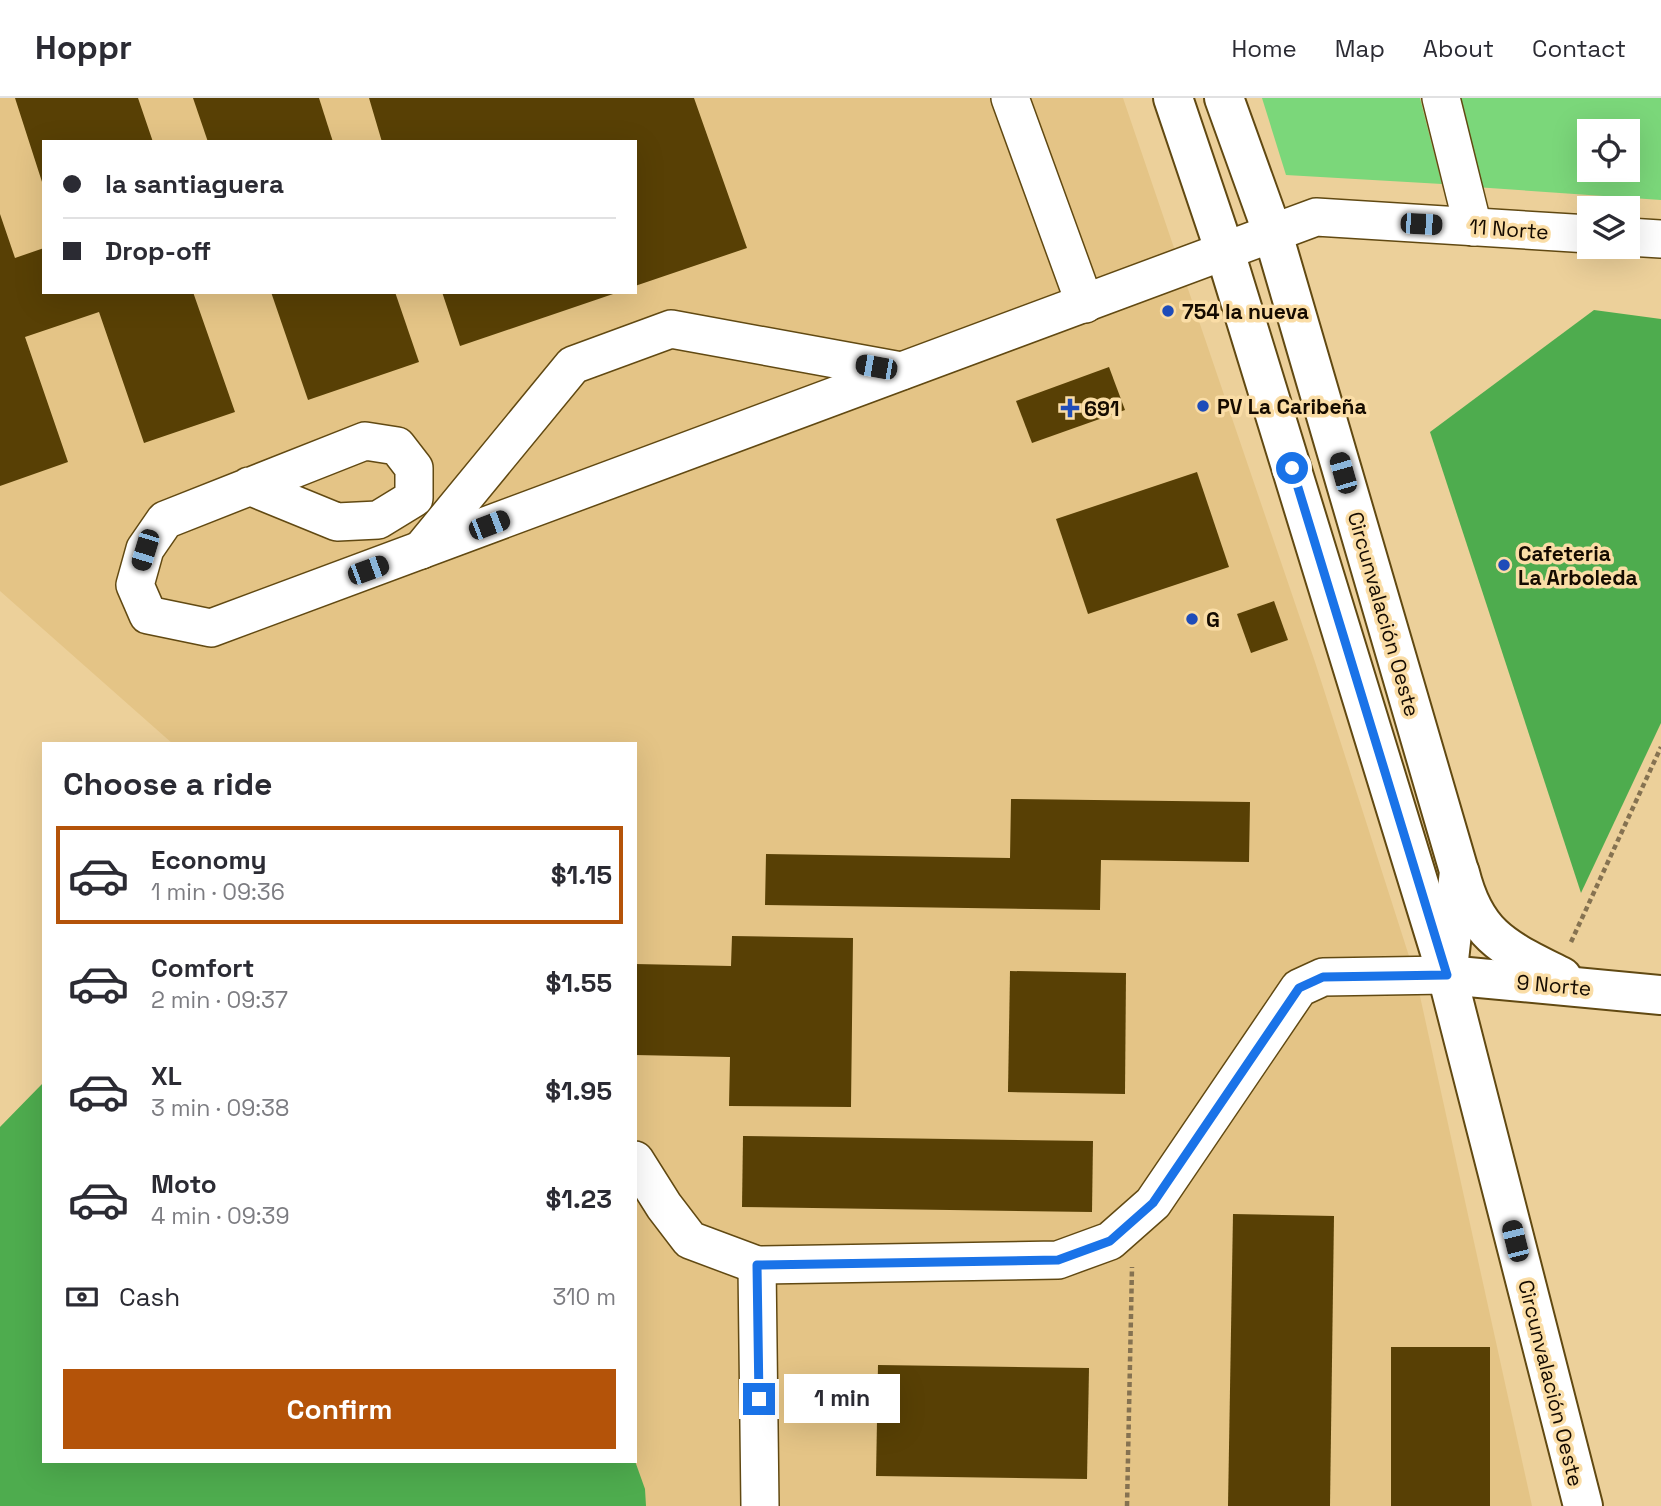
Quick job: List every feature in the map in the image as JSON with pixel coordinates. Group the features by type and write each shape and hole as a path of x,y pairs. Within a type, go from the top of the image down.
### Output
{"main road":[{"name":"Circunvalación Oeste","path":"1173,98 1225,251 1447,975 1583,1506"},
{"name":"Circunvalación Oeste","path":"1224,98 1273,234 1459,871 1447,975"},
{"path":"1459,871 1467,903 1492,936 1516,956 1569,981"},
{"name":"9 Norte","path":"1447,975 1569,981 1661,995"}],"street":[{"path":"1010,98 1085,304"},
{"path":"1441,98 1473,227"},
{"name":"11 Norte","path":"249,486 165,520 145,550 135,584 148,615 211,628 1316,218 1577,233"},
{"path":"1640,238 1661,239"},
{"path":"420,551 573,365 671,329 902,372"},
{"path":"637,1163 690,1240 757,1265 1058,1260 1110,1241 1153,1203 1299,988 1323,977 1447,975"},
{"path":"757,1265 760,1506"}],"path":[{"path":"1569,981 1661,747"},
{"path":"1127,1506 1133,1221"}],"shaded area":[{"path":"0,98 1123,98 1315,662 1416,978 1532,1506 0,1506 0,1127 42,1084 42,1463 637,1463 637,742 171,742 0,591"}],"green space":[{"path":"1262,98 1420,98 1442,184 1286,175"},
{"path":"1453,98 1661,98 1661,200 1640,199 1640,196 1475,187"},
{"path":"1594,310 1661,319 1661,723 1581,893 1430,432"},
{"path":"42,1084 42,1463 636,1463 645,1489 646,1506 0,1506 0,1127"}],"building":[{"path":"15,98 138,98 152,140 42,140 42,182"},
{"path":"193,98 319,98 332,140 207,140"},
{"path":"369,98 694,98 747,248 637,285 637,140 381,140"},
{"path":"0,214 15,258 42,249 42,294 194,294 235,412 144,443 99,312 25,337 68,462 0,486"},
{"path":"272,294 396,294 419,362 308,400"},
{"path":"443,294 613,294 460,346"},
{"path":"1109,367 1125,410 1032,443 1016,401"},
{"path":"1197,472 1229,567 1088,614 1056,519"},
{"path":"1274,601 1288,640 1251,653 1237,614"},
{"path":"1011,799 1250,802 1249,862 1101,860 1100,910 765,905 766,854 1010,858"},
{"path":"732,936 853,938 851,1107 729,1106 730,1057 637,1055 637,964 731,966"},
{"path":"1010,971 1126,973 1125,1094 1008,1092"},
{"path":"743,1136 1093,1141 1092,1212 742,1207"},
{"path":"1233,1214 1334,1216 1330,1506 1228,1506"},
{"path":"1391,1347 1490,1347 1490,1506 1391,1506"},
{"path":"878,1365 1089,1368 1087,1479 876,1476"}],"place":[{"name":"754 la nueva","path":"1168,311"},
{"name":"PV La Caribeña","path":"1203,406"},
{"name":"691","path":"1070,408"},
{"name":"Cafeteria La Arboleda","path":"1504,565"},
{"name":"G","path":"1192,619"}],"route":[{"path":"759,1399 757,1265 1058,1260 1110,1241 1153,1203 1299,988 1323,977 1416,978 1447,975 1292,468"}]}
